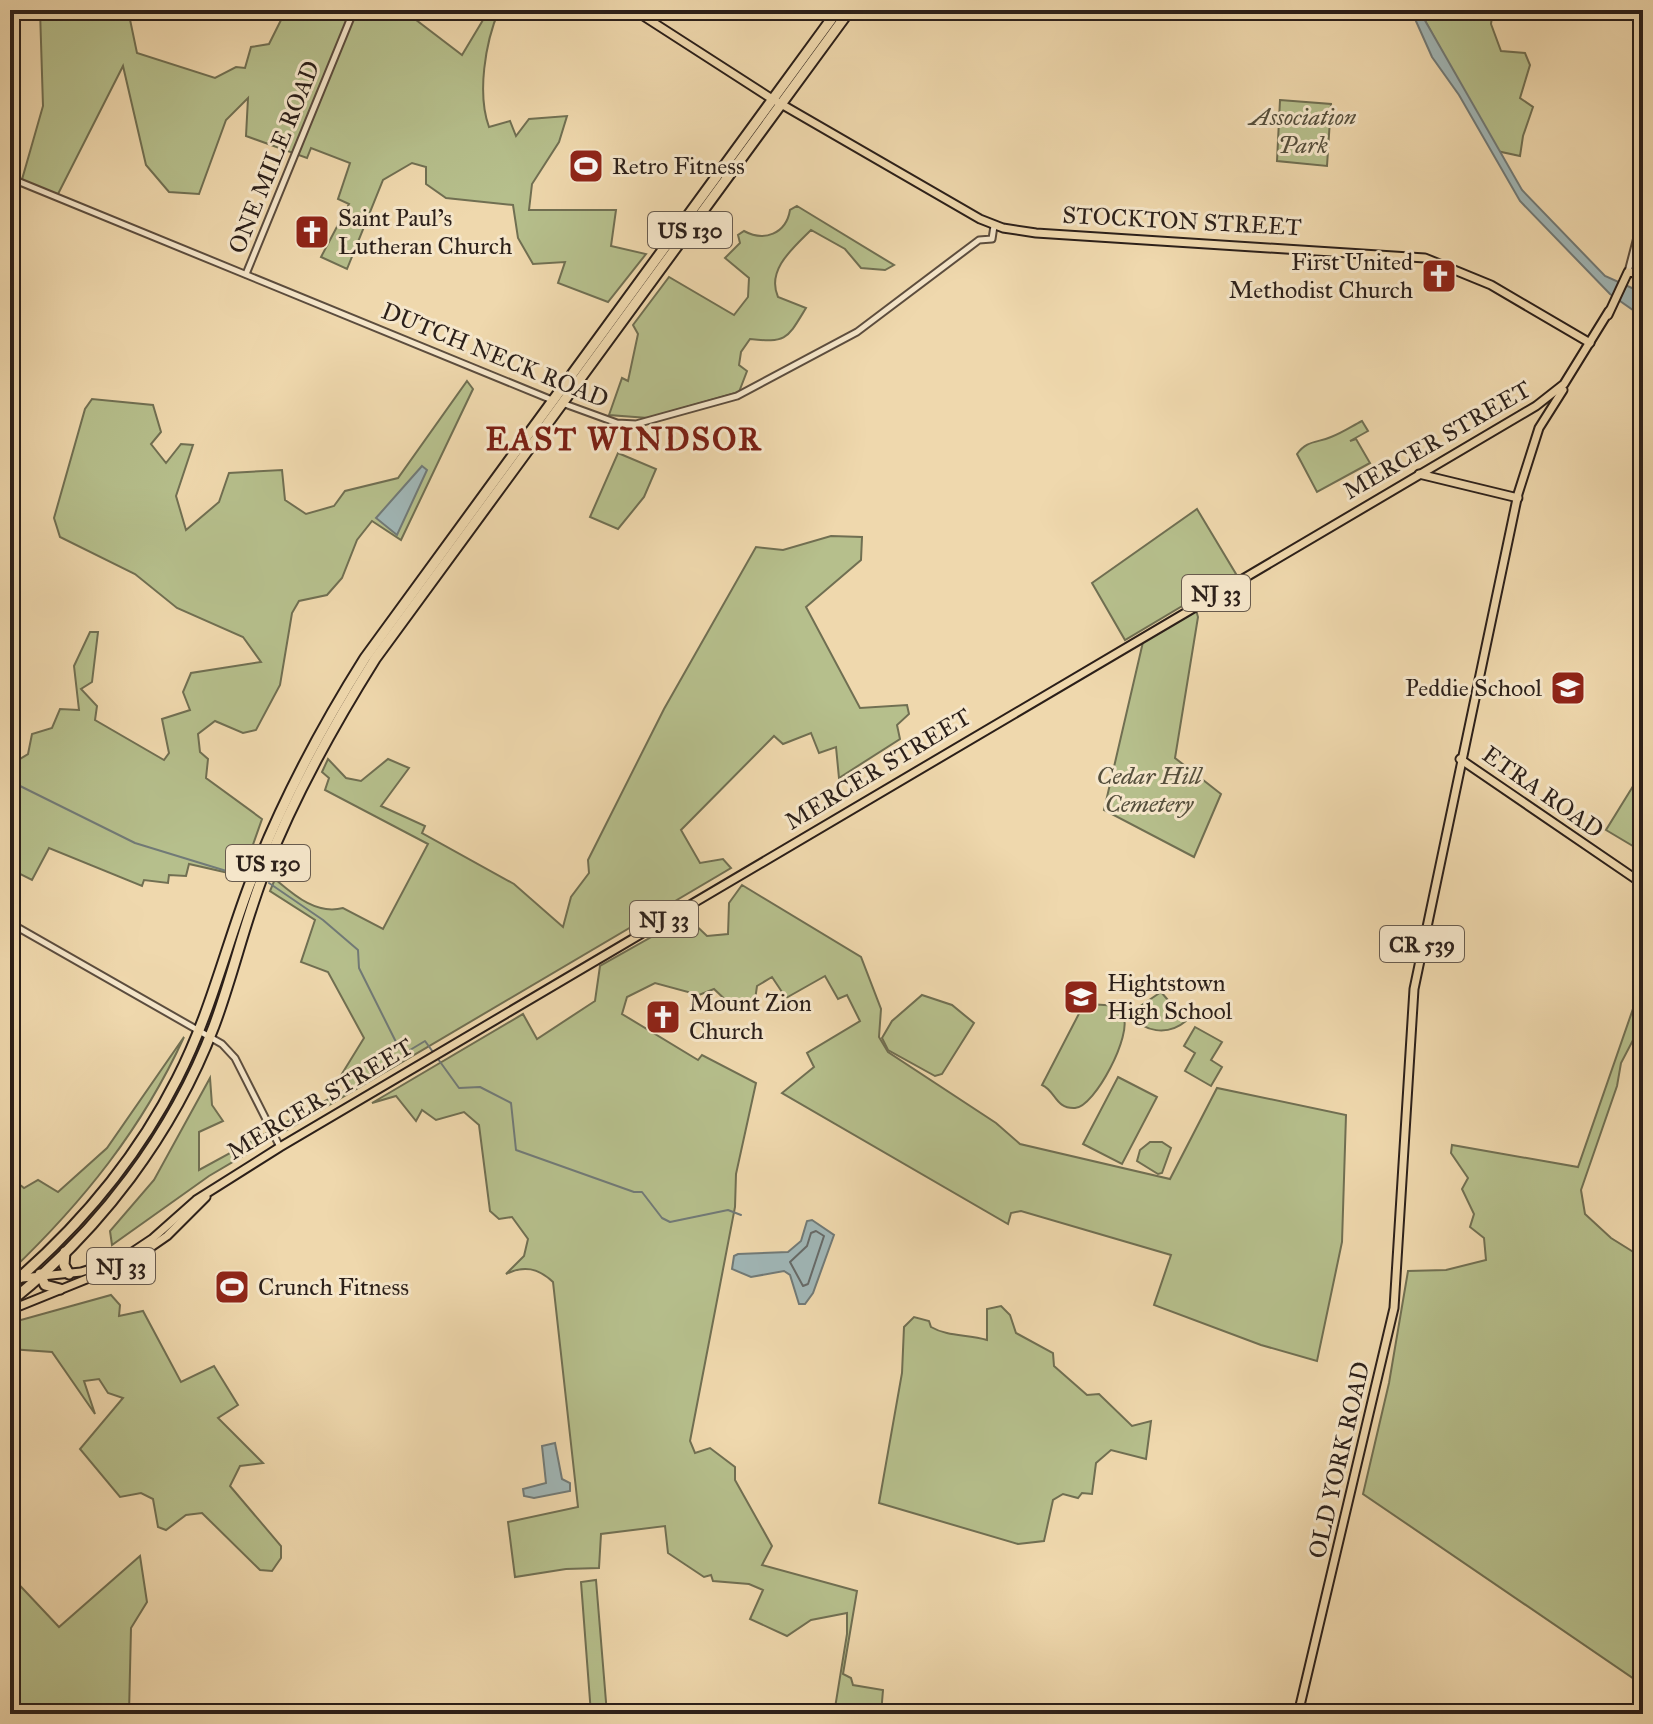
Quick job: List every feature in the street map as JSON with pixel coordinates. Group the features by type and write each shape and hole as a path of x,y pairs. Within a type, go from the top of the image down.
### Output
{"highway":[{"name":"US 130","path":"13,1284 88,1211 130,1157 167,1099 200,1029 258,863 312,747 378,637 704,212 838,10"},
{"name":"US 130","path":"10,1302 41,1276 105,1210 145,1157 180,1101 210,1035 271,855 342,714 386,643 671,240 850,10"},
{"path":"702,198 704,212"},
{"path":"671,240 673,253"},
{"path":"65,1252 64,1265 69,1274"},
{"path":"42,1259 38,1268 45,1285 60,1289"}],"main road":[{"name":"STOCKTON STREET","path":"634,10 779,103 994,226 1036,233 1425,258 1491,285 1590,343"},
{"path":"1628,272 1640,274"},
{"name":"NJ 33","path":"1564,384 1609,311 1628,272"},
{"path":"1623,284 1640,274"},
{"name":"CR 539","path":"1460,759 1535,438 1564,384"},
{"name":"MERCER STREET","path":"13,1284 41,1276 100,1268 131,1254 213,1190 280,1147 1550,398 1564,384"},
{"path":"1419,474 1519,498"},
{"name":"ETRA ROAD","path":"1460,759 1643,884"},
{"name":"OLD YORK ROAD","path":"1298,1714 1393,1318 1414,989 1460,759"},
{"name":"MERCER STREET","path":"10,1310 106,1273 149,1250 213,1190"}],"street":[{"name":"ONE MILE ROAD","path":"246,274 354,10"},
{"name":"DUTCH NECK ROAD","path":"10,178 558,402 617,423 636,424 737,396 857,332 994,226"},
{"path":"1628,272 1643,214"},
{"path":"979,240 992,239 994,226"},
{"path":"10,923 210,1035 235,1058 280,1147"},
{"path":"10,1708 46,1714"}],"green space":[{"path":"40,10 128,10 137,53 215,78 236,67 245,68 251,47 269,44 286,10 403,10 462,55 489,10 499,10 484,68 485,114 489,127 510,121 516,136 529,119 567,116 559,142 532,184 529,210 616,210 611,246 646,254 608,302 558,283 565,262 533,264 518,238 513,205 446,198 426,184 426,167 412,163 383,180 347,269 321,257 349,204 338,199 350,163 311,148 307,158 246,136 248,98 226,120 199,194 169,192 146,165 123,66 56,198 21,183 43,106"},
{"path":"1419,10 1493,10 1491,24 1501,51 1525,53 1530,65 1520,98 1533,107 1520,156 1497,151"},
{"name":"Association Park","path":"1280,100 1331,104 1327,166 1277,161"},
{"path":"797,206 894,265 885,270 861,268 845,249 811,230 783,260 775,287 778,297 806,308 785,337 750,339 741,352 739,365 747,371 739,392 648,418 609,415 622,378 628,381 638,334 633,325 669,277 734,315 748,297 749,278 725,258 740,243 738,235 744,231 759,236 773,234 784,225 790,210"},
{"path":"467,381 473,389 401,540 372,521 357,540 342,578 327,595 299,601 292,613 280,685 256,730 243,733 215,721 198,734 200,752 208,759 206,778 262,819 242,876 189,864 186,876 169,875 168,883 144,880 142,886 49,848 32,880 10,869 10,765 28,754 32,734 52,728 60,709 79,710 74,666 90,632 98,632 92,682 81,689 97,706 95,720 164,760 169,753 162,719 190,710 183,692 191,673 261,662 243,637 177,608 135,574 60,537 54,518 85,409 92,399 153,405 161,432 151,444 166,463 181,444 193,445 176,496 186,530 219,502 229,473 282,470 285,500 306,514 334,506 345,491 398,478"},
{"path":"1362,421 1368,431 1350,441 1356,439 1370,463 1317,492 1297,454 1308,444"},
{"path":"618,453 656,469 644,497 618,529 590,517"},
{"path":"1197,509 1236,574 1125,640 1092,583"},
{"path":"831,536 862,537 861,560 806,607 860,708 907,705 909,714 897,725 900,739 839,778 836,747 819,753 811,733 783,744 774,736 681,830 700,863 723,859 731,868 209,1176 112,1245 110,1231 154,1180 210,1078 212,1105 223,1121 199,1132 199,1170 347,1089 340,1077 364,1038 328,972 301,962 315,920 270,891 275,879 306,902 324,909 343,908 383,929 428,844 325,790 329,778 322,772 328,759 346,778 361,781 388,759 409,768 381,806 425,826 422,833 514,884 563,927 571,897 589,873 588,860 664,709 756,547 783,550"},
{"name":"Cedar Hill Cemetery","path":"1196,610 1198,617 1175,758 1221,794 1194,857 1104,810 1143,642"},
{"path":"1643,770 1643,852 1606,830"},
{"path":"742,885 861,957 881,1009 879,1037 888,1052 996,1123 1020,1144 1170,1179 1217,1088 1346,1115 1342,1242 1317,1361 1261,1345 1154,1305 1171,1255 1021,1211 1011,1213 1008,1224 782,1093 814,1067 807,1053 860,1021 847,995 838,999 825,976 786,998 772,977 757,986 754,1007 732,1006 714,989 699,995 655,983 627,997 622,1014 698,1060 702,1055 756,1083 736,1174 735,1207 690,1441 695,1453 710,1448 735,1467 735,1480 772,1546 762,1565 857,1591 843,1674 851,1678 853,1685 883,1690 881,1714 834,1714 847,1634 847,1613 811,1620 787,1636 750,1619 763,1590 749,1584 713,1581 711,1575 704,1577 668,1553 665,1526 601,1534 599,1568 566,1569 515,1577 508,1522 578,1507 553,1282 531,1269 506,1274 524,1256 528,1239 512,1217 499,1219 490,1211 479,1125 464,1112 436,1120 422,1110 416,1121 396,1096 372,1103 523,1014 537,1039 595,1001 600,966 687,917 707,936 728,934 729,903"},
{"path":"1643,980 1643,1021 1621,1063 1617,1086 1581,1190 1585,1214 1611,1238 1643,1258 1643,1685 1363,1494 1389,1383 1408,1271 1446,1270 1486,1260 1484,1238 1470,1227 1474,1214 1462,1189 1468,1178 1451,1153 1452,1145 1578,1167"},
{"path":"1161,992 1186,1021 1179,1026 1156,1030 1142,1025 1130,1013"},
{"path":"922,995 952,1005 974,1023 942,1074 935,1076 888,1050 882,1038 892,1021"},
{"path":"1085,1002 1115,1007 1123,1016 1125,1025 1123,1037 1102,1083 1083,1104 1068,1108 1042,1085"},
{"path":"1195,1027 1222,1042 1211,1060 1222,1067 1211,1086 1185,1071 1195,1053 1184,1046"},
{"path":"184,1037 149,1103 109,1163 62,1219 10,1272 10,1177 24,1188 38,1180 58,1192 107,1148"},
{"path":"1118,1077 1157,1097 1122,1164 1083,1144"},
{"path":"1150,1142 1162,1142 1171,1148 1162,1173 1158,1174 1137,1161 1140,1150"},
{"path":"111,1295 120,1305 119,1316 143,1311 181,1382 214,1366 238,1405 218,1418 263,1463 240,1466 230,1486 281,1546 281,1558 272,1571 260,1570 202,1513 186,1515 166,1530 158,1527 153,1499 141,1493 120,1497 80,1449 123,1398 108,1393 99,1379 84,1381 95,1414 52,1352 10,1349 10,1323"},
{"path":"1001,1306 1010,1315 1016,1333 1053,1353 1054,1366 1087,1395 1099,1394 1132,1426 1151,1421 1146,1459 1111,1450 1096,1463 1092,1494 1082,1493 1078,1498 1063,1494 1053,1500 1044,1541 1018,1544 879,1503 902,1373 904,1327 914,1317 929,1321 931,1327 944,1332 987,1340 987,1309"},
{"path":"140,1556 147,1602 131,1628 129,1714 60,1714 10,1705 10,1575 59,1627"},
{"path":"596,1580 607,1714 591,1714 581,1582"}],"water":[{"path":"1411,10 1419,10 1522,190 1605,276 1643,293 1643,317 1610,294 1520,201 1459,95 1432,57"},
{"path":"422,466 427,470 397,535 376,518"},
{"path":"812,1220 834,1235 813,1293 805,1304 799,1304 790,1275 784,1271 751,1277 732,1269 734,1256 738,1254 788,1252 801,1241 807,1221"},
{"path":"555,1443 562,1479 570,1483 570,1491 534,1498 524,1496 523,1489 546,1483 542,1446"}],"waterway":[{"path":"10,781 135,843 246,877"},
{"path":"269,883 323,920 358,950 359,968 396,1042 405,1053 425,1041 459,1088 480,1087 511,1103 516,1150 634,1192 642,1192 662,1218 670,1222 728,1210 741,1215"}],"place":[{"name":"Retro Fitness","path":"586,166"},
{"name":"Saint Paul's Lutheran Church","path":"312,232"},
{"name":"First United Methodist Church","path":"1439,276"},
{"name":"Peddie School","path":"1568,688"},
{"name":"Hightstown High School","path":"1081,997"},
{"name":"Mount Zion Church","path":"663,1017"},
{"name":"Crunch Fitness","path":"232,1287"}],"district":[{"name":"EAST WINDSOR","path":"624,439"}]}
